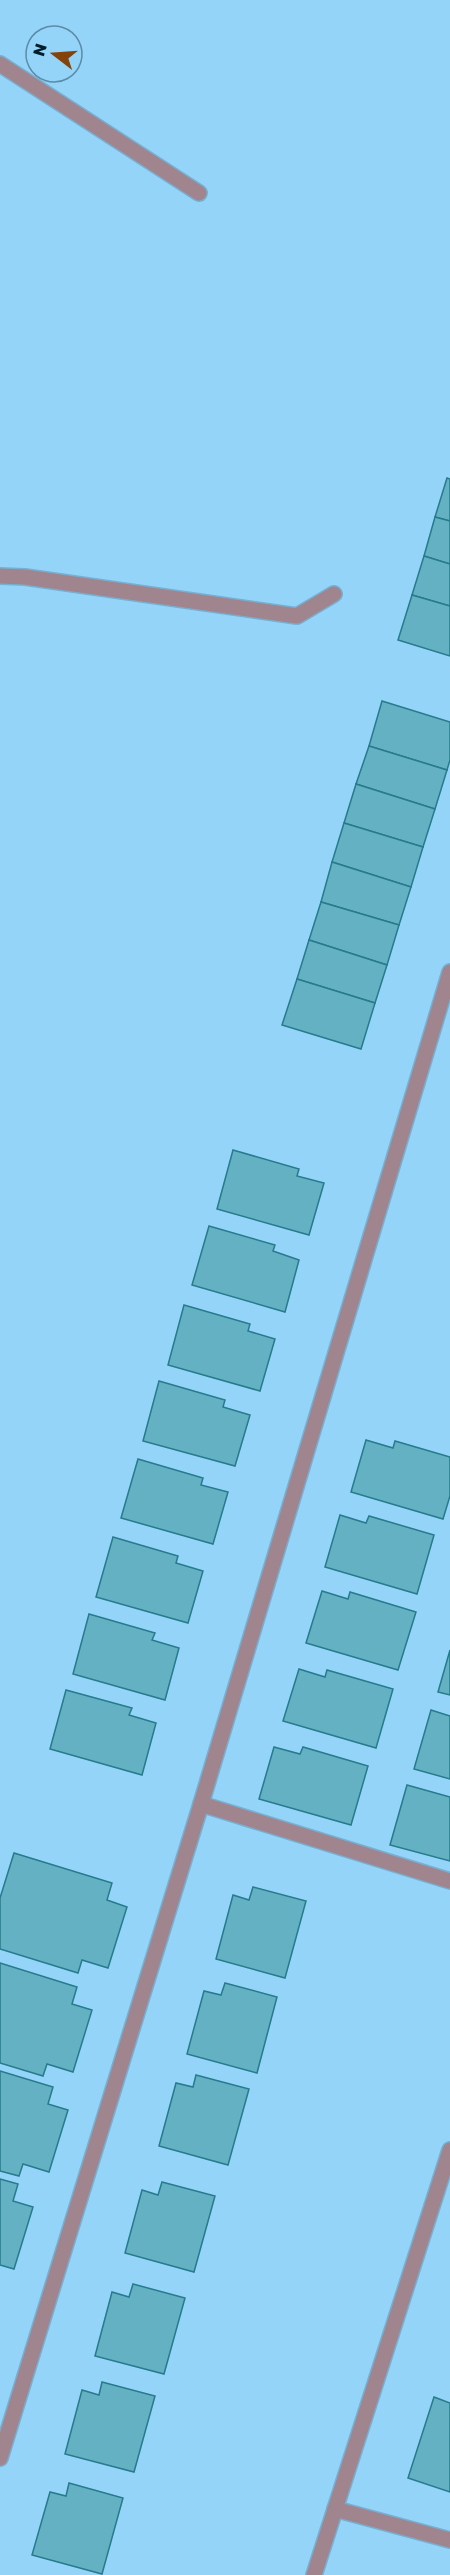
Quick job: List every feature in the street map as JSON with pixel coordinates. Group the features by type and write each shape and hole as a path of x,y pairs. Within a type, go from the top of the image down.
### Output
{"street":[{"path":"0,64 199,193"},
{"path":"0,576 25,577 297,616 334,594"},
{"path":"0,2458 201,1804 450,972"},
{"path":"201,1804 450,1881"},
{"path":"314,2575 450,2150"},
{"path":"335,2508 450,2540"}],"building":[{"path":"447,478 450,479 450,521 435,517"},
{"path":"435,517 450,521 450,564 424,556"},
{"path":"424,556 450,564 450,606 412,595"},
{"path":"412,595 450,606 450,656 398,640"},
{"path":"382,701 450,722 450,760 447,770 369,746"},
{"path":"369,746 447,770 435,809 356,784"},
{"path":"356,784 435,809 423,847 344,823"},
{"path":"344,823 423,847 411,887 332,862"},
{"path":"332,862 411,887 399,925 321,902"},
{"path":"321,902 399,925 387,965 309,940"},
{"path":"309,940 387,965 375,1003 297,979"},
{"path":"297,979 375,1003 361,1049 282,1025"},
{"path":"233,1150 299,1169 297,1176 324,1183 309,1235 217,1209"},
{"path":"209,1226 275,1245 273,1251 299,1260 285,1312 192,1285"},
{"path":"184,1305 250,1324 248,1331 275,1339 260,1391 168,1365"},
{"path":"159,1381 225,1400 223,1407 250,1415 235,1466 143,1441"},
{"path":"366,1440 393,1448 395,1441 450,1457 450,1496 443,1519 351,1492"},
{"path":"138,1459 203,1478 201,1485 228,1492 213,1544 121,1518"},
{"path":"340,1515 366,1523 369,1516 434,1535 417,1594 325,1567"},
{"path":"113,1537 178,1556 176,1563 203,1571 188,1623 96,1597"},
{"path":"322,1591 348,1599 350,1592 416,1612 398,1670 306,1643"},
{"path":"89,1614 155,1633 152,1640 179,1648 165,1700 73,1674"},
{"path":"450,1650 450,1695 438,1692"},
{"path":"299,1669 325,1677 327,1670 393,1689 376,1748 283,1721"},
{"path":"66,1690 132,1708 129,1715 156,1723 142,1775 50,1749"},
{"path":"431,1710 450,1716 450,1779 414,1769"},
{"path":"274,1747 300,1754 303,1747 368,1766 351,1825 259,1799"},
{"path":"407,1785 450,1797 450,1861 390,1845"},
{"path":"14,1853 112,1883 107,1900 127,1907 108,1968 82,1960 78,1973 0,1949 0,1898"},
{"path":"253,1887 306,1901 285,1978 216,1959 233,1895 249,1900"},
{"path":"0,1963 77,1987 72,2004 92,2010 73,2072 47,2064 43,2076 0,2063"},
{"path":"225,1983 277,1997 257,2073 187,2054 204,1991 221,1995"},
{"path":"0,2071 53,2087 48,2104 68,2110 49,2172 23,2164 19,2176 0,2171"},
{"path":"196,2075 249,2089 228,2165 159,2146 176,2083 193,2087"},
{"path":"0,2179 18,2184 13,2201 33,2207 14,2269 0,2265"},
{"path":"162,2182 215,2196 194,2272 125,2253 142,2190 158,2195"},
{"path":"133,2284 185,2298 164,2374 95,2356 112,2292 129,2297"},
{"path":"102,2382 155,2396 134,2472 65,2454 82,2390 99,2395"},
{"path":"434,2397 450,2403 450,2492 408,2478"},
{"path":"69,2483 123,2498 102,2574 32,2555 50,2492 66,2496"}]}
